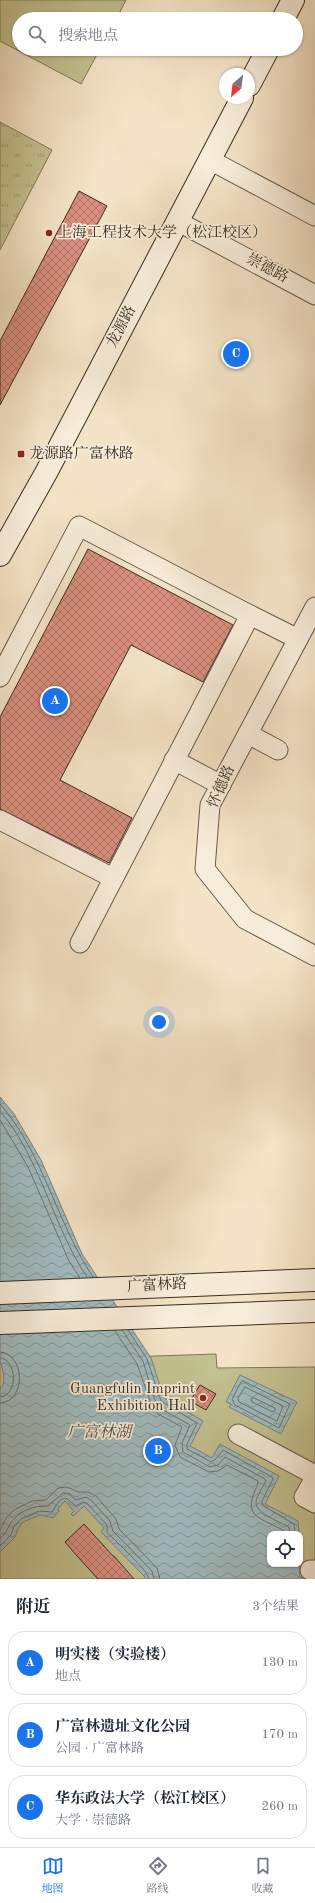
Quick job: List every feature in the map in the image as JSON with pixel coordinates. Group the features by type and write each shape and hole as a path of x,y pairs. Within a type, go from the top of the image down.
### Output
{"main road":[{"path":"287,12 293,0"},
{"path":"255,74 264,56"},
{"name":"龙源路","path":"0,555 47,471 239,104"},
{"name":"广富林路","path":"0,1294 60,1290 315,1280"},
{"name":"广富林路","path":"0,1323 315,1311"}],"street":[{"path":"210,160 315,216"},
{"name":"崇德路","path":"177,221 315,294"},
{"path":"0,677 79,526 298,639"},
{"name":"怀德路","path":"315,607 210,805 205,869 245,919 315,956"},
{"path":"80,943 250,615"},
{"path":"248,734 278,750"},
{"path":"174,760 221,785"},
{"path":"0,820 113,878"},
{"path":"238,1434 315,1475"},
{"path":"315,1478 304,1498 315,1503"}],"green space":[{"path":"0,0 126,0 120,12 12,12 12,47 0,41"},
{"path":"28,56 96,56 81,84"},
{"path":"0,122 52,150 0,250"},
{"name":"广富林湖","path":"216,1354 217,1368 315,1367 315,1579 0,1579 0,1361"}],"water":[{"name":"广富林湖","path":"0,1097 14,1114 41,1160 82,1254 151,1358 164,1398 203,1421 190,1446 212,1458 220,1444 279,1476 265,1504 298,1521 299,1531 267,1531 267,1567 299,1567 300,1577 315,1577 315,1579 147,1579 101,1532 104,1528 84,1506 73,1516 71,1514 74,1511 65,1501 53,1518 40,1515 23,1522 15,1537 0,1552 0,1389 4,1380 0,1361"},
{"path":"240,1375 297,1402 281,1434 229,1407 231,1404 226,1402"}],"building":[{"path":"79,191 107,206 0,405 0,341"},
{"path":"88,549 233,625 203,682 131,645 60,780 132,818 109,863 0,809 0,717"},
{"name":"Guangfulin Imprint Exhibition Hall","path":"200,1385 216,1394 206,1410 190,1401"},
{"path":"84,1524 134,1579 98,1579 78,1557 65,1542"}],"place":[{"name":"上海工程技术大学（松江校区）","path":"49,233"},
{"name":"华东政法大学（松江校区）","path":"236,354"},
{"name":"龙源路广富林路","path":"21,454"},
{"name":"明实楼（实验楼）","path":"55,701"},
{"name":"Guangfulin Imprint Exhibition Hall","path":"203,1398"},
{"name":"广富林遗址文化公园","path":"158,1451"}]}
